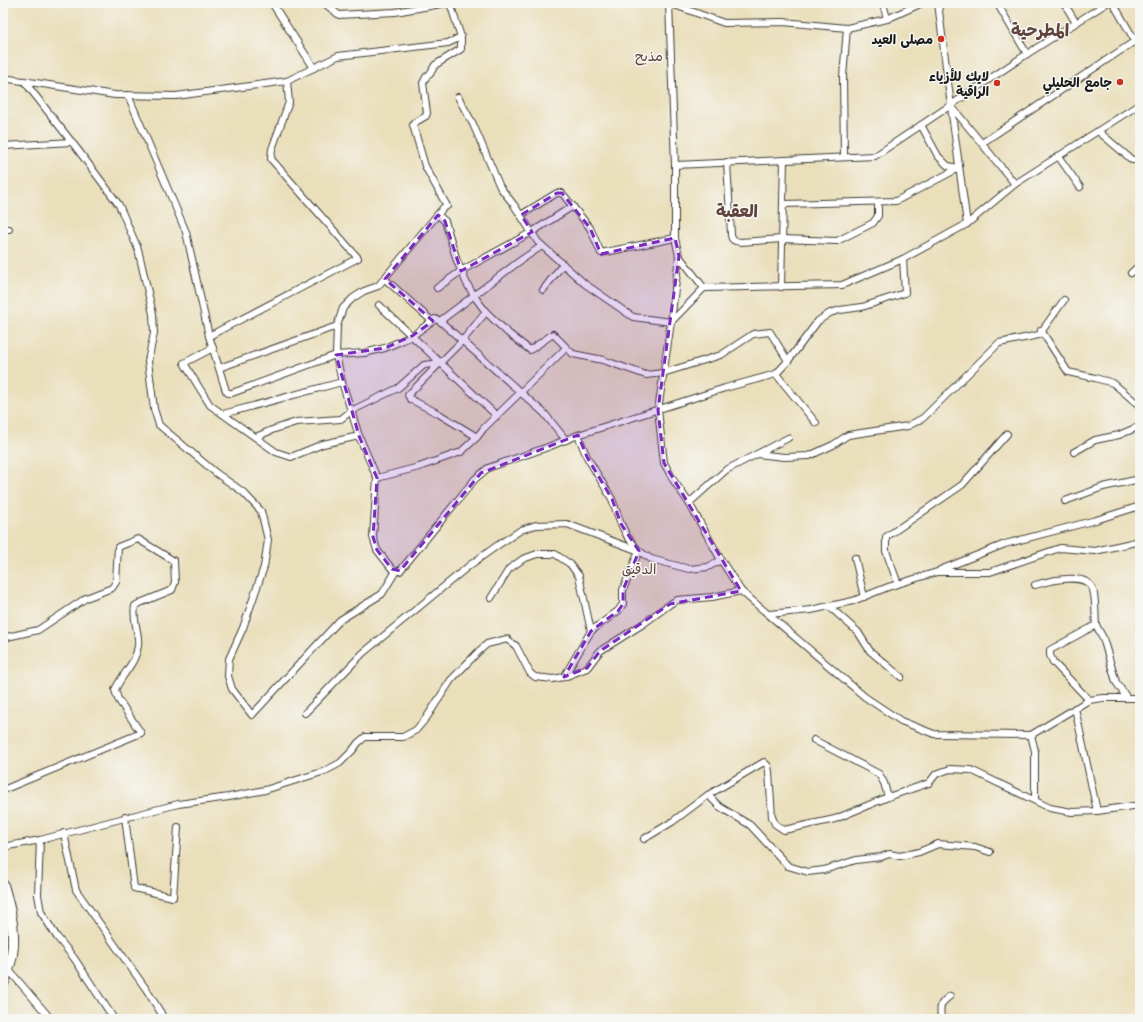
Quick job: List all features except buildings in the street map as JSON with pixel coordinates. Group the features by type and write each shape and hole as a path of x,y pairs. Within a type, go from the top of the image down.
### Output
{"main road":[{"path":"3,885 13,931 13,953 3,984"}],"street":[{"path":"272,3 314,68"},
{"path":"324,3 339,15 395,12 449,3 461,37 461,49 435,65 430,74 426,77 423,83 427,113 426,116 413,125 425,166 447,203 447,206 443,208 378,286 364,291 343,308 337,326 336,355 342,382 359,436 377,478 373,537 377,550 392,569 396,571"},
{"path":"922,3 887,19 847,28 783,22 724,23 669,3 675,164 675,238 679,256 658,410 664,463 741,591 865,697 901,721 934,734 1032,735 1089,700 1103,698 1127,698 1140,700"},
{"path":"883,3 887,19"},
{"path":"938,3 967,224"},
{"path":"997,3 1027,54"},
{"path":"1064,3 1076,23"},
{"path":"675,164 875,156 1027,54 1107,3"},
{"path":"982,143 1135,41 1113,3"},
{"path":"844,157 843,77 847,28"},
{"path":"3,78 115,95 176,96 287,81 338,56 448,43 461,37"},
{"path":"24,81 119,205 138,250 154,314 154,333 148,361 154,409 160,425 216,473 243,492 261,511 268,540 264,567 243,628 229,659 228,676 232,689 252,714 340,620 382,594 396,571 400,570 404,566 481,472 488,468 548,448 578,435 725,388 776,374 788,361 818,321 830,313 862,307 905,293 903,259"},
{"path":"209,336 358,258 271,159 272,150 289,102 287,81"},
{"path":"128,95 186,232 209,336 226,391 228,393 232,393 336,355 364,353 385,348 412,336 435,319 440,321 463,340 544,413 566,440"},
{"path":"458,96 473,124 500,187 542,246 585,284 633,316 671,322"},
{"path":"671,322 704,288 842,285 903,259 967,224 1015,184 1140,104"},
{"path":"951,106 1015,184"},
{"path":"921,126 938,156 948,166 959,168"},
{"path":"1098,131 1132,160 1140,160"},
{"path":"3,146 72,142"},
{"path":"1058,156 1080,186"},
{"path":"781,287 784,160"},
{"path":"727,162 731,238 733,241 740,242 782,239 838,241 873,223 878,216 878,202"},
{"path":"783,204 896,201 959,168"},
{"path":"520,215 557,194 562,193 590,228 601,253 675,238"},
{"path":"437,288 461,271 532,232 573,206"},
{"path":"438,215 445,221 461,271 474,296 486,312 508,333 530,350 553,334 573,354 603,360 646,375 663,373 721,355 753,334 770,332 788,361"},
{"path":"440,321 542,246"},
{"path":"679,256 704,288"},
{"path":"543,290 563,264"},
{"path":"1131,273 1140,265"},
{"path":"385,279 432,321"},
{"path":"757,454 784,457 809,456 833,445 848,435 908,426 923,418 999,343 1039,335 1041,330 1064,300"},
{"path":"379,305 497,416"},
{"path":"477,437 439,414 410,399 408,395 463,340 486,312"},
{"path":"219,368 337,326"},
{"path":"1041,330 1068,372 1112,383 1140,406"},
{"path":"213,348 184,363 210,404 276,452 291,457 324,444 359,436"},
{"path":"377,478 419,467 461,452 566,348"},
{"path":"256,437 296,422 341,419 351,411 398,388 424,365 441,363"},
{"path":"776,374 816,423"},
{"path":"223,414 342,382"},
{"path":"1074,452 1095,440 1119,435 1140,426"},
{"path":"898,584 886,551 886,537 962,485 1007,434"},
{"path":"578,435 587,457 612,499 627,536 639,551"},
{"path":"689,504 726,470 788,438"},
{"path":"1065,501 1104,487 1140,479"},
{"path":"769,614 830,606 854,601 898,584 937,572 1005,544 1096,520 1140,506"},
{"path":"305,714 363,653 470,565 521,530 536,524 567,524 639,551 651,559 689,569 708,567 721,560"},
{"path":"3,641 7,637 38,630 86,598 112,588 116,582 118,547 138,540 174,561 175,582 172,590 140,602 135,606 133,614 138,644 136,657 119,681 115,690 118,699 141,733 3,790"},
{"path":"937,572 990,572 1060,548 1095,551 1140,541"},
{"path":"564,678 591,630 618,611 623,604 623,590 639,551"},
{"path":"491,598 509,569 524,559 537,554 555,554 570,564 579,576 591,630"},
{"path":"855,558 864,597"},
{"path":"1035,586 1055,580 1081,580 1090,585 1094,591 1096,625 1103,638 1116,682 1127,698"},
{"path":"3,847 40,840 178,804 265,790 325,771 340,763 365,737 403,737 416,730 427,718 451,680 487,644 507,639 516,646 530,673 536,677 553,679 564,678 587,668 600,651 643,624 677,600 712,597 741,591"},
{"path":"830,606 858,632 870,651 901,677"},
{"path":"1089,700 1053,662 1050,655 1050,650 1096,625"},
{"path":"1075,708 1097,811"},
{"path":"1032,735 1035,751 1035,800"},
{"path":"814,740 879,774 888,797"},
{"path":"644,838 672,822 708,795 764,762 768,766 769,772 772,817 775,824 784,830 835,819 888,797 929,783 936,774 950,769 971,770 1050,808 1072,812 1097,811 1140,805"},
{"path":"708,795 720,807 750,825 788,866 808,872 824,870 844,862 881,857 889,854 900,856 919,852 938,844 975,847 990,852"},
{"path":"125,818 134,888 173,898 178,827"},
{"path":"64,833 76,890 146,989 161,1013 163,1019"},
{"path":"40,840 38,895 41,912 57,937 74,958 114,1019"},
{"path":"8,969 51,1019"},
{"path":"942,1019 940,1008 943,1001 950,996"}],"highlighted area":[{"path":"557,193 562,193 590,228 601,254 675,238 679,256 658,410 664,463 741,591 670,604 600,651 587,668 564,677 591,631 618,611 623,604 623,590 639,551 621,524 612,499 587,457 578,435 481,473 400,571 392,569 377,550 373,537 377,478 359,436 336,355 385,348 412,336 433,321 385,279 438,215 445,221 461,271 532,232 521,215"}],"place":[{"name":"مصلى العيد","path":"941,39"},
{"name":"جامع الحليلي","path":"1120,82"},
{"name":"لايك للأزياء الراقية","path":"997,83"}],"district":[{"name":"المطرحية","path":"1040,30"},
{"name":"مذبح","path":"649,56"},
{"name":"العقبة","path":"737,211"},
{"name":"الدقيق","path":"639,569"}]}
